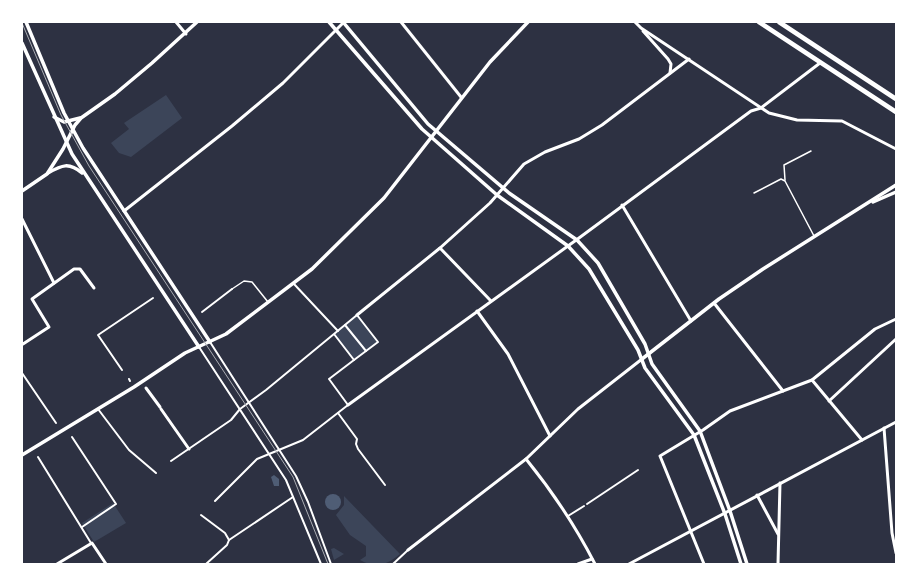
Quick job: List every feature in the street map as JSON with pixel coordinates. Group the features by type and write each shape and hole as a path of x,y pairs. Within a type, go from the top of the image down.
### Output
{"main road":[{"path":"759,22 896,112"},
{"path":"779,22 896,99"}],"street":[{"path":"26,22 69,122 93,164 296,476 308,502 331,564"},
{"path":"176,22 186,34"},
{"path":"47,174 73,129 82,118 115,94 186,34 197,22"},
{"path":"329,22 422,129 497,195 568,246 589,269 638,350 645,368 694,435 725,514 741,564"},
{"path":"124,211 244,117 283,83 343,22 428,124 503,188 577,240 598,263 645,344 652,364 700,432 730,511 747,564"},
{"path":"401,22 461,97"},
{"path":"22,455 185,353 226,334 294,284 329,253 384,198 461,97 490,62 528,22"},
{"path":"635,22 668,59 671,64 670,73"},
{"path":"641,28 769,112 797,120 842,121 896,149"},
{"path":"22,42 66,143 85,175 200,347 286,480 321,564"},
{"path":"171,461 231,420 240,409 266,390 440,248 497,195 524,164 545,152 579,139 602,125 689,59"},
{"path":"214,502 257,459 303,440 348,405 577,240 622,205 751,111 761,108 820,63"},
{"path":"54,117 62,122 69,122 82,118"},
{"path":"22,192 61,166 74,167 85,175"},
{"path":"393,564 408,550 526,459 578,410 714,303 814,236 865,206 896,185"},
{"path":"865,206 896,192"},
{"path":"622,205 691,321"},
{"path":"22,219 54,283"},
{"path":"440,248 491,301"},
{"path":"23,344 49,327 32,299 74,269 80,269 94,288"},
{"path":"294,284 338,331"},
{"path":"202,312 232,289"},
{"path":"122,370 98,335 153,298"},
{"path":"714,303 783,391"},
{"path":"477,311 508,354 550,436"},
{"path":"348,405 329,379 378,342 357,316"},
{"path":"704,564 660,456 700,432 730,411 812,380 875,329 896,319"},
{"path":"345,325 366,351"},
{"path":"334,334 354,360"},
{"path":"829,401 896,339"},
{"path":"22,373 56,423"},
{"path":"812,380 862,440"},
{"path":"146,388 189,449"},
{"path":"98,408 129,450 156,473"},
{"path":"338,413 357,439 356,444 358,449 385,485"},
{"path":"630,564 896,422"},
{"path":"884,428 892,533 896,553"},
{"path":"72,437 116,504 82,527"},
{"path":"38,457 106,564"},
{"path":"526,459 567,517 595,564"},
{"path":"587,504 638,470"},
{"path":"778,564 780,483"},
{"path":"757,495 778,534"},
{"path":"206,564 226,545 229,540 293,497"},
{"path":"567,517 584,506"},
{"path":"201,515 225,533 229,540"},
{"path":"57,564 92,543"},
{"path":"578,564 592,559"}],"lane":[{"path":"811,151 784,165 786,181 814,236"},
{"path":"754,193 781,179 786,181"},
{"path":"232,289 244,280 252,282 269,303"}],"shaded area":[{"path":"166,95 182,118 131,157 119,153 111,143 129,129 124,123"},
{"path":"357,315 378,342 354,360 334,334"},
{"path":"274,475 279,479 279,486 274,486 271,477"},
{"path":"333,494 340,499 341,502 336,509 333,510 326,505 325,502 330,495"},
{"path":"344,496 400,554 391,561 376,565 360,560 366,556 366,546 350,535 336,515 344,505"},
{"path":"113,503 126,523 94,542 82,523"},
{"path":"334,548 344,554 334,560 331,549"}],"tram line":[{"path":"22,23 61,115 89,166 293,477 328,564"}]}
